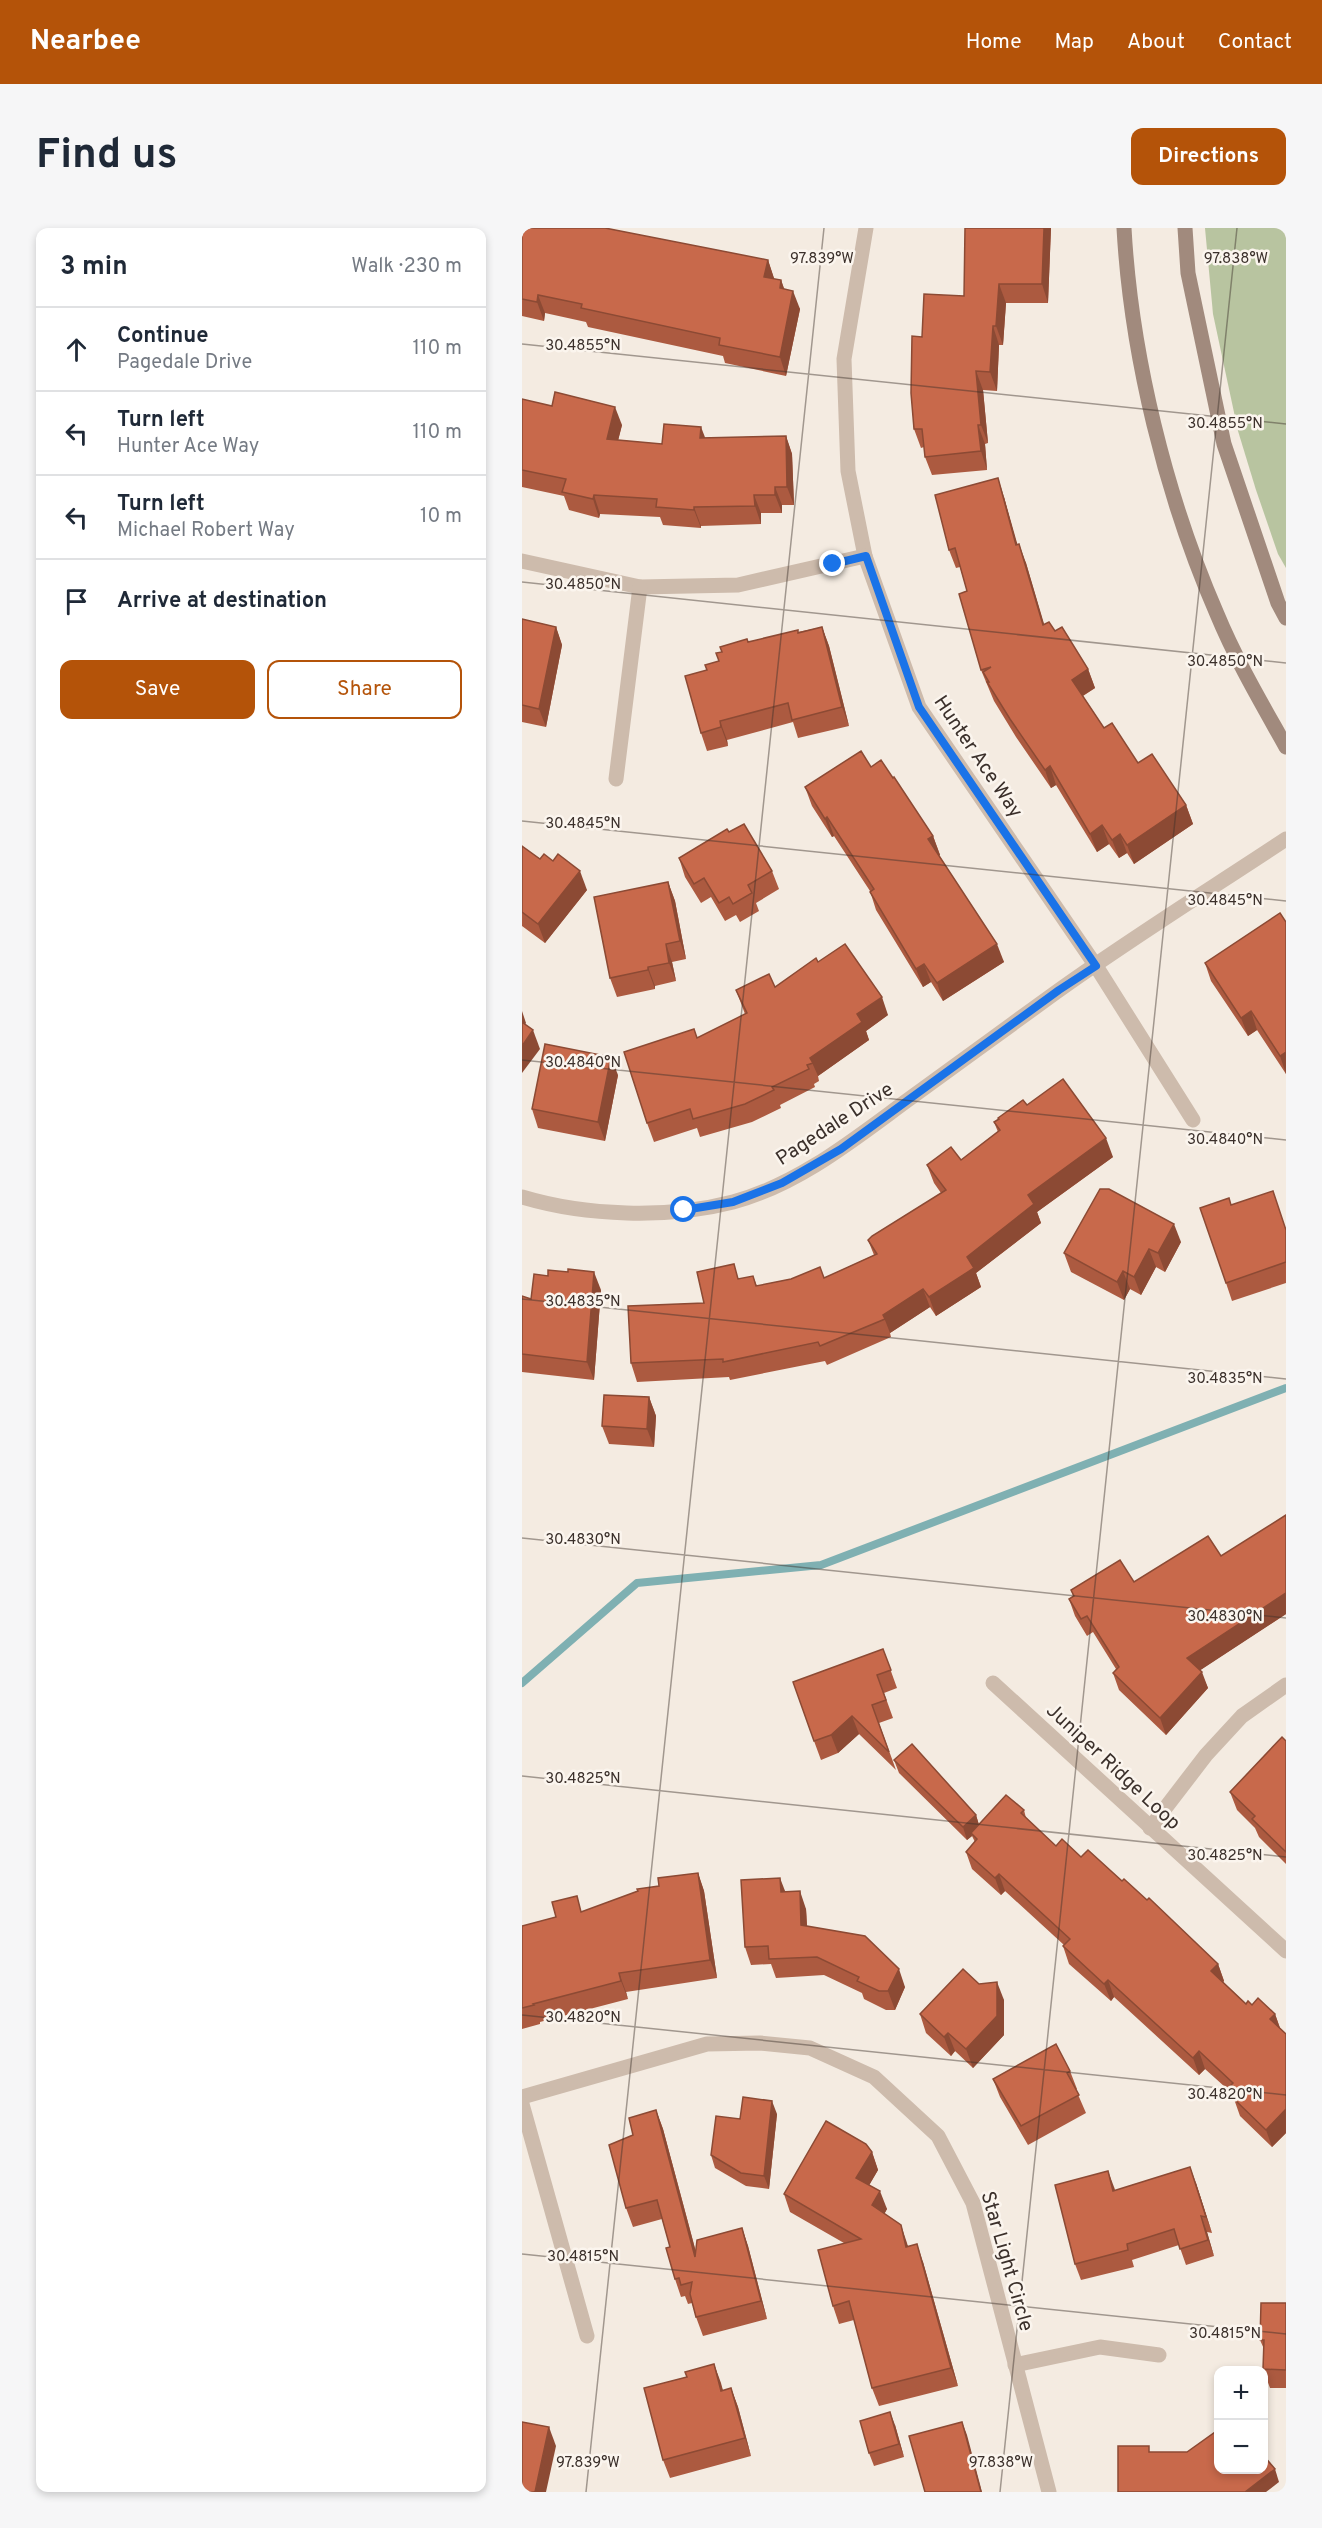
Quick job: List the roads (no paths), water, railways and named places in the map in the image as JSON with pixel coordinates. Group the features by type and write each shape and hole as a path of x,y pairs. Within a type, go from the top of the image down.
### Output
{"main road":[{"path":"1124,228 1126,268 1142,368 1163,461 1217,616 1286,747"},
{"path":"1185,228 1188,273 1224,444 1278,603 1286,618"}],"street":[{"name":"Hunter Ace Way","path":"866,228 844,359 848,471 866,556 919,707 1096,966 1193,1120"},
{"path":"522,561 640,587 738,585 866,556"},
{"path":"616,780 640,587"},
{"name":"Pagedale Drive","path":"522,1197 555,1207 612,1213 684,1210 733,1202 782,1183 841,1149 1059,990 1286,839"},
{"name":"Juniper Ridge Loop","path":"993,1683 1286,1951"},
{"path":"1150,1828 1206,1755 1242,1716 1286,1684"},
{"name":"Star Light Circle","path":"522,2097 707,2044 760,2043 810,2048 874,2077 938,2136 973,2203 1049,2492"},
{"path":"522,2104 587,2336"},
{"path":"1015,2365 1100,2347 1159,2355"}],"waterway":[{"path":"522,1683 637,1583 821,1565 1286,1388"}]}
